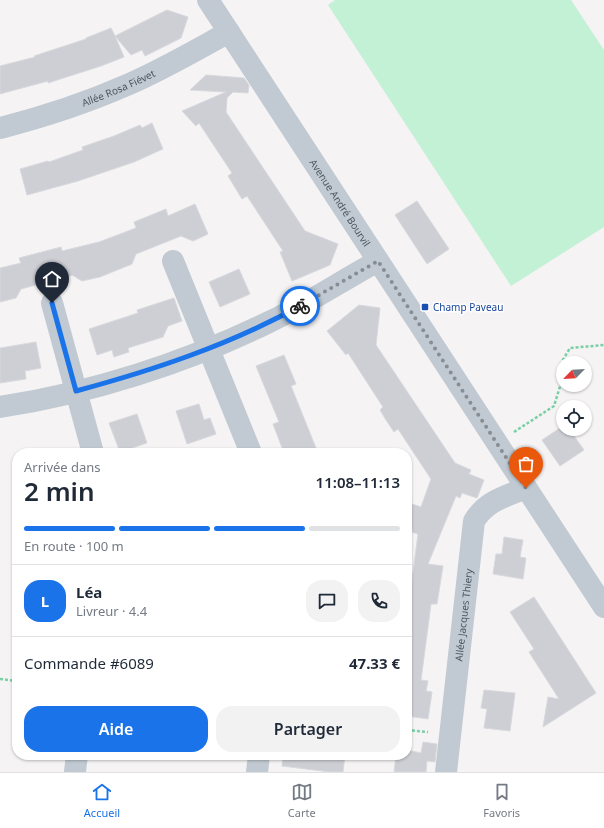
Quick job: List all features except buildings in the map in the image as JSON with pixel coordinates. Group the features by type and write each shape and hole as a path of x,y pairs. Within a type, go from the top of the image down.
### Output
{"street":[{"name":"Avenue André Bourvil","path":"208,0 526,488 602,598"},
{"name":"Allée Rosa Fiévet","path":"0,128 63,110 127,85 182,58 229,32"},
{"path":"173,261 249,448"},
{"path":"0,407 76,391 152,369 209,349 268,323 378,261"},
{"path":"52,303 92,448"},
{"name":"Allée Jacques Thiery","path":"446,772 474,521 480,512 488,505 526,488"},
{"path":"257,772 258,760"}],"path":[{"path":"497,443 554,406 562,380 561,363 570,348 604,345"},
{"path":"0,679 12,680"}],"green space":[{"path":"335,0 571,0 604,50 604,227 511,286 328,5"}],"way so far":[{"path":"300,306 378,261 526,488"}],"place":[{"name":"Champ Paveau","path":"425,307"}],"route":[{"path":"52,303 76,391 152,369 209,349 268,323 300,306"}]}
